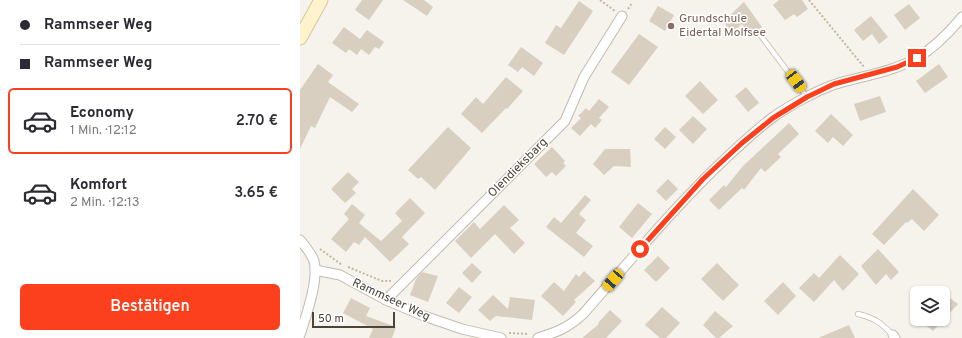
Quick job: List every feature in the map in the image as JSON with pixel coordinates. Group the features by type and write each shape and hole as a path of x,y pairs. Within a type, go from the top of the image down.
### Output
{"street":[{"path":"300,38 322,0"},
{"name":"Olendieksbarg","path":"386,300 565,121 584,77 622,16"},
{"path":"535,336 557,333 578,318 703,179 742,143 773,118 807,97 834,84 897,67 917,58 935,46 962,18"},
{"path":"300,240 314,261 315,270 312,296 300,335"},
{"name":"Rammseer Weg","path":"315,270 340,275 386,300 424,316 462,329 504,336"}],"lane":[{"path":"761,36 807,97"},
{"path":"858,314 878,321 894,337"}],"path":[{"path":"809,0 870,74"},
{"path":"318,247 343,265 382,281 390,280 396,290"},
{"path":"504,336 521,334 535,336"}],"building":[{"path":"362,0 383,0 369,20 355,10"},
{"path":"403,0 424,0 433,7 427,16"},
{"path":"779,0 802,0 808,9 797,17 794,14 785,20 773,5"},
{"path":"579,1 593,11 564,55 545,43 556,25 561,28"},
{"path":"744,2 762,27 751,35 742,24 733,32 723,22"},
{"path":"909,4 920,18 905,30 894,15"},
{"path":"658,6 674,15 665,31 649,21"},
{"path":"871,16 888,37 879,44 872,34 863,41 854,30"},
{"path":"344,27 360,39 367,30 384,42 379,49 375,47 369,55 361,49 357,55 349,49 346,53 332,43"},
{"path":"639,34 658,47 629,85 611,72"},
{"path":"521,47 543,63 534,76 522,67 518,72 508,65"},
{"path":"318,64 333,75 328,82 359,104 352,112 330,97 315,128 311,126 300,149 300,90"},
{"path":"939,64 948,77 925,93 916,81"},
{"path":"506,77 523,91 482,133 461,114 476,97 483,104"},
{"path":"700,81 718,100 703,114 685,96"},
{"path":"746,87 759,103 748,112 735,96"},
{"path":"880,96 886,112 860,121 854,104"},
{"path":"599,99 609,107 599,118 602,120 595,128 591,124 580,136 571,128 581,118 578,116 586,108 589,111"},
{"path":"831,114 853,135 843,146 833,137 828,143 815,131"},
{"path":"693,116 707,129 693,144 679,130"},
{"path":"789,123 799,134 778,154 781,157 765,172 761,168 744,190 742,188 719,210 709,200 724,185 726,187 743,166"},
{"path":"448,127 471,148 435,190 421,177 418,179 408,170"},
{"path":"665,127 676,137 665,149 654,139"},
{"path":"552,147 565,161 563,163 566,166 556,176 552,172 546,177 534,164"},
{"path":"605,149 630,149 631,167 614,166 604,175 593,164"},
{"path":"348,172 359,182 352,189 356,193 345,203 331,189"},
{"path":"668,179 678,189 666,201 656,191"},
{"path":"913,189 939,215 924,231 912,219 907,223 906,222 884,245 872,234"},
{"path":"585,195 591,200 579,214 586,220 576,233 593,246 584,257 546,227 554,217 561,223"},
{"path":"410,198 425,213 402,237 409,244 390,262 365,237 359,245 354,242 346,252 331,239 349,219 344,214 352,204 365,215 359,223 381,241 402,221 395,213"},
{"path":"638,203 652,214 632,238 619,227"},
{"path":"504,205 519,220 510,228 525,243 514,254 495,234 471,258 455,241 474,222 480,229"},
{"path":"878,249 899,272 891,280 886,274 876,285 861,266"},
{"path":"840,255 859,274 843,291 834,280 814,302 799,288 814,273 819,278"},
{"path":"658,256 670,268 656,282 644,270"},
{"path":"472,263 482,272 472,283 462,273"},
{"path":"717,263 739,285 723,301 701,279"},
{"path":"584,271 595,281 574,300 576,302 563,316 541,296 554,282 564,291 576,274 579,277"},
{"path":"422,272 438,276 428,302 410,295 416,279"},
{"path":"783,282 796,296 778,315 764,301"},
{"path":"459,287 472,297 459,313 446,303"},
{"path":"493,295 508,309 510,297 535,300 532,320 496,316 490,321 478,310"},
{"path":"351,298 370,308 366,316 396,327 392,338 369,338 373,329 343,313"},
{"path":"950,298 958,304 950,313"},
{"path":"662,307 680,323 666,338 660,338 645,325"},
{"path":"610,310 622,321 606,338 582,338 599,324 598,323"},
{"path":"715,311 733,326 719,338 716,338 703,325"},
{"path":"849,325 855,338 818,338"},
{"path":"927,326 938,326 933,331"}],"place":[{"name":"Grundschule Eidertal Molfsee","path":"671,26"}],"route":[{"path":"640,249 703,179 742,143 773,118 807,97 834,84 897,67 917,58"}]}
